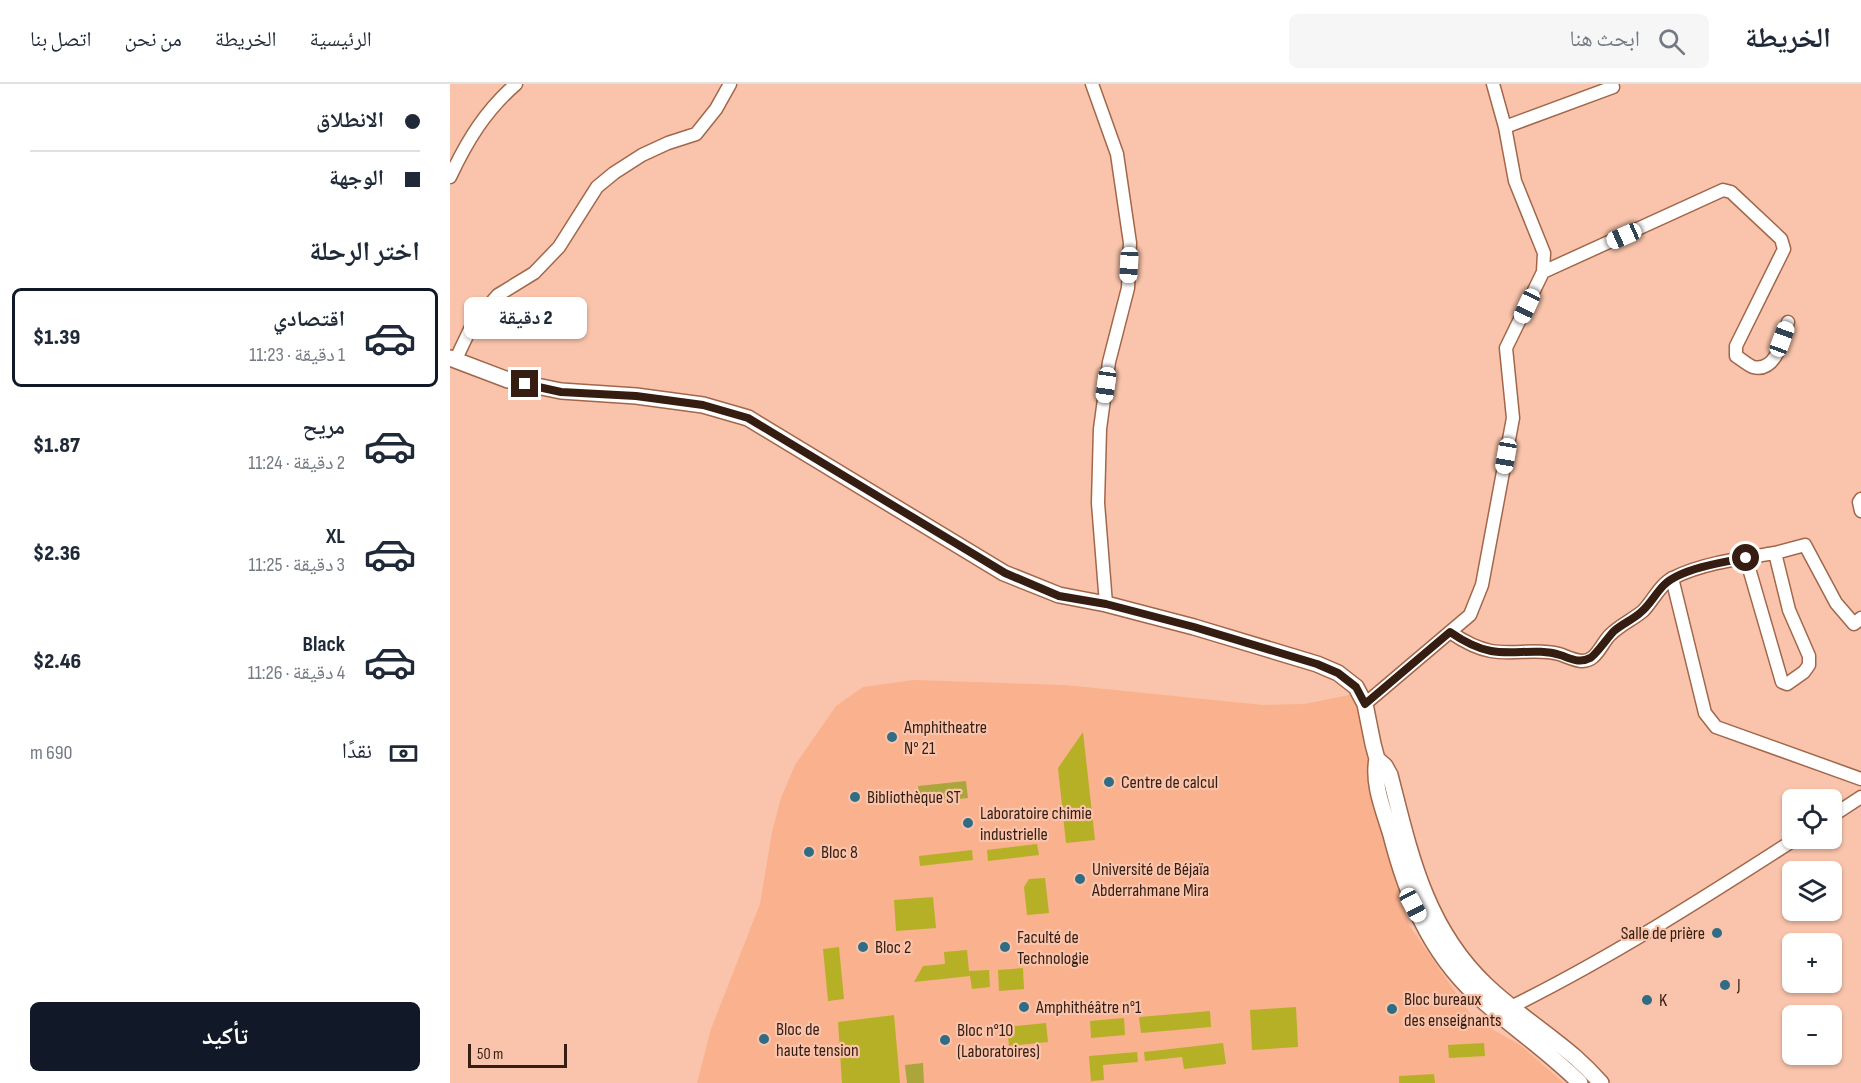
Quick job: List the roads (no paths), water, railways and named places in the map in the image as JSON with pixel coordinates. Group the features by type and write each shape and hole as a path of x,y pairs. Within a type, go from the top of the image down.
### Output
{"street":[{"path":"450,177 469,138 498,100 516,84"},
{"path":"730,84 716,109 696,134 669,143 642,156 614,173 597,187 558,247 534,273 498,295 473,323 453,359 508,380 561,392 636,396 703,405 748,418 1005,573 1059,596 1106,604 1194,627 1317,664 1338,673 1356,687 1365,704 1377,759 1376,778 1400,872 1429,937 1474,993 1601,1083"},
{"path":"1092,84 1117,154 1130,243 1128,288 1109,363 1100,429 1098,503 1106,604"},
{"path":"1365,704 1470,615 1482,585 1513,418 1506,348 1543,272 1544,254 1515,181 1493,84"},
{"path":"1504,127 1613,87"},
{"path":"1543,272 1724,190 1731,192 1781,239 1784,249 1736,345 1736,356 1753,367 1766,366 1776,357 1788,322"},
{"path":"1861,499 1859,501 1861,511"},
{"path":"1450,632 1468,644 1492,651 1557,654 1576,661 1587,660 1593,657 1599,647 1621,626 1643,611 1657,596 1662,586 1672,578 1729,561 1805,545 1836,603 1854,624 1861,618"},
{"path":"1746,558 1782,682 1787,684 1804,672 1809,665 1809,656 1789,610 1775,553"},
{"path":"1672,578 1705,713 1716,727 1861,780"},
{"path":"1377,759 1390,775 1414,867 1426,900 1442,930 1485,984 1570,1063 1580,1083"},
{"path":"1842,809 1861,797"},
{"path":"1511,1007 1631,942 1782,847"}],"place":[{"name":"Amphitheatre N° 21","path":"892,737"},
{"name":"Centre de calcul","path":"1109,782"},
{"name":"Bibliothèque ST","path":"855,797"},
{"name":"Laboratoire chimie industrielle","path":"968,823"},
{"name":"Bloc 8","path":"809,852"},
{"name":"Université de Béjaïa Abderrahmane Mira","path":"1080,879"},
{"name":"Salle de prière","path":"1717,933"},
{"name":"Bloc 2","path":"863,947"},
{"name":"Faculté de Technologie","path":"1005,947"},
{"name":"J","path":"1725,985"},
{"name":"K","path":"1647,1000"},
{"name":"Amphithéâtre n°1","path":"1024,1007"},
{"name":"Bloc bureaux des enseignants","path":"1392,1009"},
{"name":"Bloc de haute tension","path":"764,1039"},
{"name":"Bloc n°10 (Laboratoires)","path":"945,1040"}]}
